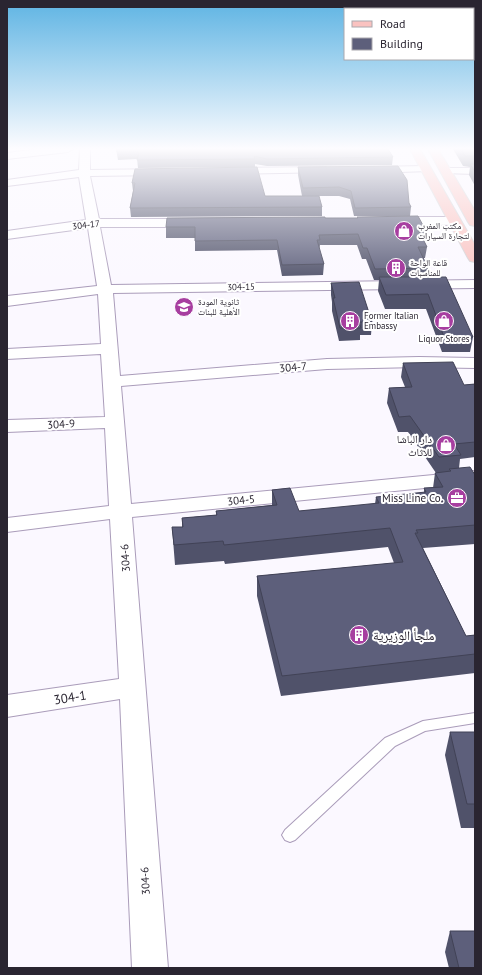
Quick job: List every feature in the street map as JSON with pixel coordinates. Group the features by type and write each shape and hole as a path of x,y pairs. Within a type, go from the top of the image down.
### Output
{"main road":[{"path":"439,194 475,258"},
{"path":"459,194 475,222"}],"street":[{"name":"304-6","path":"88,194 105,289 110,350 111,382 134,687 150,968"},
{"path":"383,221 454,221"},
{"name":"304-17","path":"7,235 94,223 211,222"},
{"name":"304-15","path":"7,301 105,289 475,284"},
{"path":"7,354 110,350"},
{"name":"304-7","path":"111,382 327,364 419,362 475,363"},
{"name":"304-9","path":"7,426 115,422"},
{"name":"304-5","path":"7,525 475,477"},
{"name":"304-1","path":"7,706 134,687"}],"lane":[{"path":"290,834 390,742 423,726 475,718"}],"building":[{"path":"133,194 319,196 322,207 130,208"},
{"path":"352,194 408,194 411,207 355,208"},
{"path":"418,216 425,229 418,229 427,247 418,247 428,268 375,269 367,248 363,248 358,234 319,235 320,240 317,240 324,264 282,265 277,240 195,241 195,227 166,227 167,218 358,218 357,217"},
{"path":"379,277 446,277 473,337 444,337 428,294 386,295"},
{"path":"359,282 372,322 359,322 361,328 340,328 331,283"},
{"path":"453,362 464,385 475,384 475,442 454,444 461,455 439,457 410,416 399,417 389,388 412,387 403,363"},
{"path":"470,467 475,475 475,525 416,530 418,533 415,533 466,636 475,635 475,654 282,676 257,576 403,562 390,528 224,545 223,541 174,545 172,527 183,527 182,518 217,515 216,511 277,505 272,490 290,488 299,511 379,503 376,497 426,492 424,488 443,487 435,473 451,471 449,469"},
{"path":"450,732 475,732 475,804 467,804"},
{"path":"450,931 475,931 475,968 459,968"}],"place":[{"name":"مكتب المغرب لتجارة السيارات","path":"404,231"},
{"name":"قاعة الواحة للمناسبات","path":"396,268"},
{"name":"ثانوية المودة الأهلية للبنات","path":"184,307"},
{"name":"Former Italian Embassy","path":"350,321"},
{"name":"Liquor Stores","path":"444,321"},
{"name":"دار الباشا للاثاث","path":"446,445"},
{"name":"Miss Line Co.","path":"457,498"},
{"name":"ملجأ الوزيرية","path":"359,635"}]}
